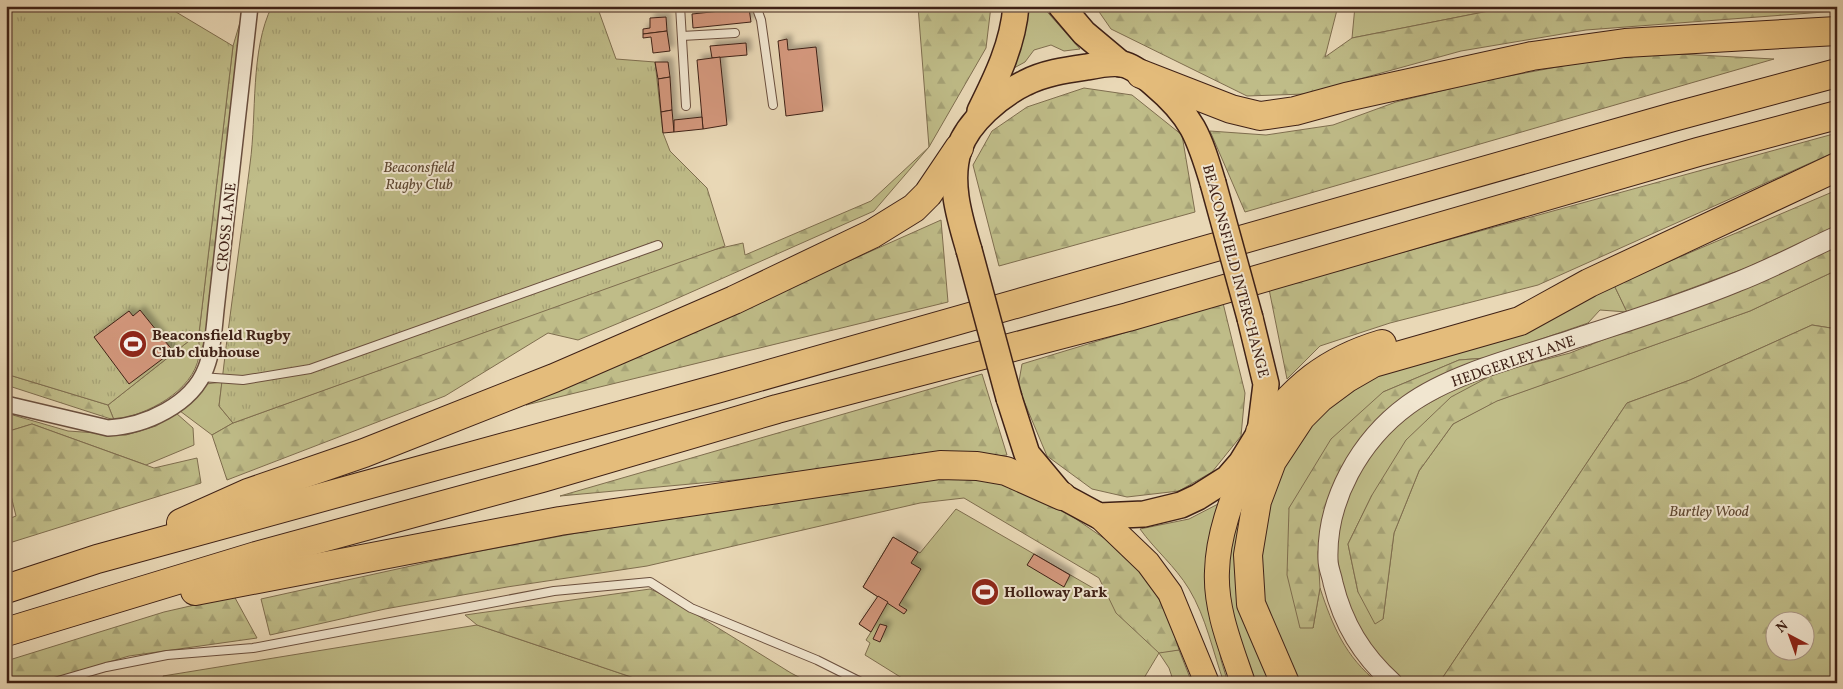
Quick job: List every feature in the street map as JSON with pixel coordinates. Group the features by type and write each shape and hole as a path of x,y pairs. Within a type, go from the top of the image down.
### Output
{"highway":[{"path":"98,560 248,493 364,453 544,382 734,300 893,222 914,208 928,194 975,122 999,75 1014,29 1016,6"},
{"name":"BEACONSFIELD INTERCHANGE","path":"1061,6 1084,33 1170,97 1192,125 1201,143 1213,183 1266,384 1258,436 1241,463 1228,478 1198,497 1163,511 1144,514 1099,516"},
{"path":"975,122 1005,95 1024,83 1058,72 1131,69 1231,109 1260,116 1295,111 1432,77 1551,53 1625,43 1837,31"},
{"path":"6,589 98,560 503,446 720,388 1262,233 1837,74"},
{"path":"6,632 256,556 551,475 777,409 1128,317 1698,152 1837,115"},
{"path":"959,148 955,168 955,190 960,218 1009,398 1027,454 1062,496"},
{"path":"1285,683 1251,604 1248,555 1257,501 1272,461 1301,417 1347,378 1374,363 1520,321 1589,283 1837,167"},
{"path":"1258,436 1293,395 1310,379 1343,357 1589,283"},
{"path":"47,618 560,521 940,464 976,466 1006,471 1062,496 1099,516"}],"main road":[{"path":"1243,683 1222,614 1217,571 1224,525 1258,436"},
{"path":"1099,516 1148,563 1170,593 1207,683"}],"street":[{"name":"CROSS LANE","path":"6,404 108,428 124,427 148,421 185,396 201,377 210,353 216,310 250,6"},
{"name":"HEDGERLEY LANE","path":"1393,683 1376,668 1355,640 1338,606 1328,561 1333,513 1348,473 1390,420 1410,404 1441,387 1504,361 1579,338 1737,282 1837,236"}],"lane":[{"path":"680,6 686,106"},
{"path":"756,6 761,20 772,104"},
{"path":"682,36 736,33"},
{"path":"201,377 243,380 310,369 658,245"},
{"path":"51,683 106,667 167,655 253,648 510,598 554,591 650,582 691,608 817,660 863,683"}],"green space":[{"path":"6,6 166,6 233,46 199,333 108,405 6,374"},
{"name":"Beaconsfield Rugby Club","path":"272,6 597,6 616,59 655,62 663,133 670,151 707,188 725,246 233,423 219,406 250,164 257,62 265,23"},
{"path":"918,6 991,6 986,48 929,147"},
{"path":"1021,6 1042,6 1080,49 1064,51 1051,45 1034,50 1025,62 1003,74"},
{"path":"1095,6 1338,6 1325,57 1352,38 1514,6 1837,6 1837,11 1586,30 1461,51 1305,94 1247,96 1111,29"},
{"path":"1355,6 1514,6 1352,38"},
{"path":"241,19 217,309 199,356 199,333 233,46"},
{"path":"1659,53 1774,59 1245,212 1210,131 1266,135 1333,125 1396,102 1477,82 1573,64"},
{"path":"1084,88 1132,95 1182,135 1195,212 999,266 973,165 992,131 1027,107"},
{"path":"1837,133 1837,151 1538,285 1390,323 1320,346 1287,379 1269,289"},
{"path":"929,147 874,211 660,306 578,340 548,333 445,396 227,480 212,435 233,423 708,251 743,243 745,255 871,201"},
{"path":"1837,190 1837,227 1746,268 1627,312 1614,285"},
{"path":"941,220 948,302 526,405"},
{"path":"1837,247 1837,270 1750,311 1497,401 1453,424 1419,471 1394,533 1383,619 1375,624 1358,592 1348,544 1372,495 1406,440 1451,397 1498,372 1570,353"},
{"path":"1837,270 1837,329 1812,325 1690,380 1627,403 1439,683 1406,683 1391,670 1362,637 1344,597 1337,556 1338,529 1345,500 1370,450 1415,411 1455,389 1497,372 1372,495 1348,544 1358,592 1383,619 1394,533 1419,471 1453,424 1496,401 1750,311"},
{"path":"1614,285 1627,312 1600,310 1588,323 1486,358 1459,360 1383,392 1289,508 1313,628 1320,588 1335,628 1342,640 1357,662 1378,683 1297,683 1266,608 1258,571 1259,537 1279,466 1327,401 1373,374"},
{"path":"1223,303 1245,393 1241,436 1212,472 1179,491 1127,497 1092,489 1047,456 1018,387 1022,364"},
{"name":"Burtley Wood","path":"1812,325 1837,329 1837,683 1439,683 1627,403 1690,380"},
{"path":"199,333 200,353 195,369 178,391 166,400 140,413 114,420 108,405"},
{"path":"1486,358 1418,387 1365,434 1333,488 1318,552 1320,588 1313,628 1300,628 1287,575 1289,508 1331,439 1383,392 1459,360"},
{"path":"6,374 108,405 114,420 6,385"},
{"path":"982,374 1007,455 560,496"},
{"path":"222,382 219,406 233,423 212,435 180,411 206,384"},
{"path":"6,413 68,431 126,435 156,426 176,413 193,428 194,445 146,465 32,424 6,432"},
{"path":"32,424 154,468 197,458 201,483 6,544 6,520 16,516 6,475 6,432"},
{"path":"959,474 1005,477 1047,499 1108,541 1147,578 1169,617 1179,650 1159,653 1116,613 1099,578 964,498 920,503 647,566 507,587 385,609 270,635 261,599 470,553 663,517"},
{"path":"1251,480 1249,506 1277,683 1254,683 1237,628 1228,586 1227,562 1229,551"},
{"path":"1220,503 1214,619 1221,660 1228,683 1224,683 1205,623 1189,589 1178,573 1140,529 1189,519"},
{"name":"Holloway Park","path":"956,509 1119,603 1159,652 1179,650 1192,683 1174,683 1169,668 1159,653 1141,683 910,683 865,655 870,643 866,640 871,632 859,624 878,597 863,587 893,537 920,553"},
{"path":"650,589 668,597 810,683 649,683 477,625 465,615"},
{"path":"234,596 257,638 129,656 38,683 6,683 6,661 164,612"},
{"path":"477,625 649,683 165,683 163,676"}],"building":[{"path":"749,8 751,22 693,28 692,14"},
{"path":"666,17 667,31 643,34 643,29 650,28 650,18"},
{"path":"667,31 670,51 653,53 651,37 643,38 643,34"},
{"path":"787,39 788,50 816,47 823,111 786,116 778,41"},
{"path":"746,43 747,55 712,58 710,46"},
{"path":"720,57 727,125 703,129 697,60"},
{"path":"655,62 668,62 670,77 658,79"},
{"path":"670,77 672,110 661,112 658,79"},
{"path":"672,110 674,132 663,133 661,112"},
{"path":"702,117 703,129 674,132 674,120"},
{"name":"Beaconsfield Rugby Club clubhouse","path":"140,310 173,351 129,384 94,337 129,311 133,316"},
{"path":"893,537 918,552 911,563 921,569 899,605 907,610 904,614 863,587"},
{"path":"1034,554 1070,575 1064,587 1027,565"},
{"path":"878,596 888,602 871,632 859,624"},
{"path":"880,624 887,626 880,642 873,639"}],"place":[{"name":"Beaconsfield Rugby Club clubhouse","path":"133,344"},
{"name":"Holloway Park","path":"985,592"}]}
